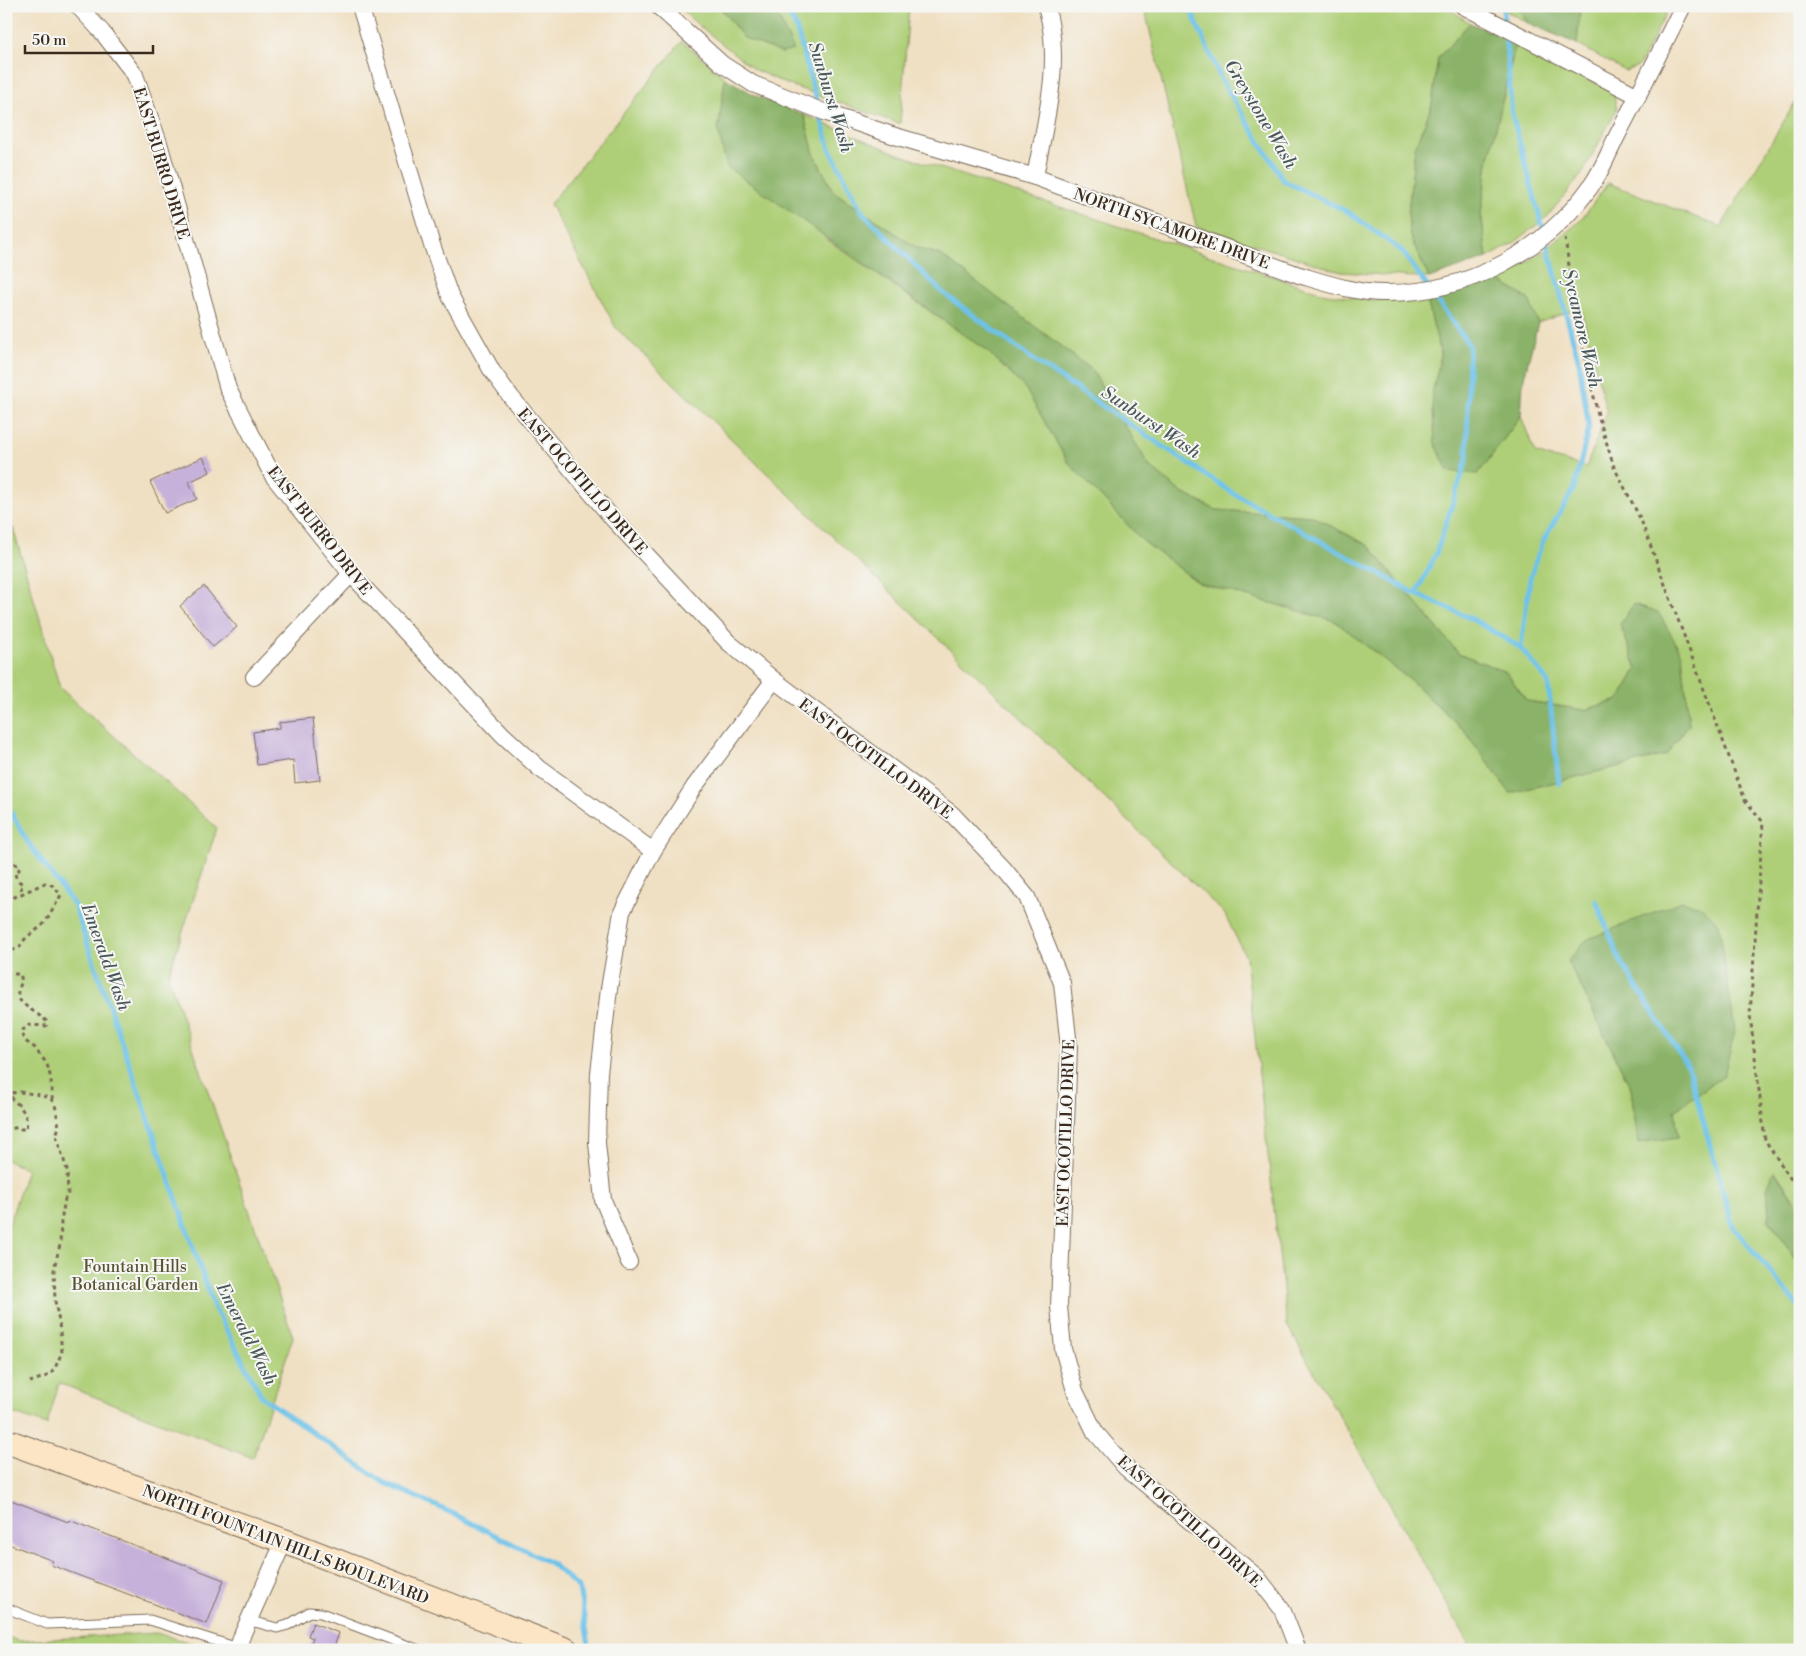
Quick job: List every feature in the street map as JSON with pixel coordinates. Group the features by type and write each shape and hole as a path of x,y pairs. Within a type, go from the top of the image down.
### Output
{"main road":[{"name":"NORTH FOUNTAIN HILLS BOULEVARD","path":"6,1440 284,1541 566,1650"}],"street":[{"name":"EAST BURRO DRIVE","path":"78,6 102,32 135,75 159,143 228,389 273,476 350,574 504,736 539,768 654,851"},
{"name":"EAST OCOTILLO DRIVE","path":"360,6 431,242 450,296 492,371 512,398 613,519 728,642 774,680 952,814 1004,869 1027,897 1062,983 1069,1047 1059,1306 1063,1349 1076,1391 1095,1432 1125,1467 1258,1578 1282,1609 1298,1650"},
{"name":"NORTH SYCAMORE DRIVE","path":"658,6 722,64 753,84 824,112 895,136 1034,177 1299,275 1340,287 1382,294 1418,292 1454,284 1487,272 1542,240 1592,185 1683,6"},
{"path":"1034,177 1050,96 1054,55 1046,6"},
{"path":"1463,6 1638,96"},
{"path":"254,677 350,574"},
{"path":"628,1262 602,1200 597,1143 599,1072 609,989 622,912 654,851 694,787 774,680"},
{"path":"238,1649 248,1620 284,1541"}],"lane":[{"path":"6,1608 48,1624 150,1620 238,1649"},
{"path":"248,1620 277,1628 309,1612 321,1613 419,1650"}],"path":[{"path":"1562,220 1578,321 1598,415 1614,467 1641,520 1745,800 1763,822 1750,1015 1765,1140 1800,1193"},
{"path":"6,862 19,865 19,870 15,874 17,880 23,884 21,888 24,893"},
{"path":"6,901 45,883 52,885 60,895 46,922 37,931 22,940 20,947 11,951 6,947"},
{"path":"6,974 20,974 22,981 18,992 20,1002 33,1009 48,1022 46,1026 40,1027 29,1025 28,1028 22,1030 22,1036 23,1040 37,1050 48,1067 52,1100 58,1116 59,1127 56,1134 67,1170 68,1195 65,1199 60,1245 54,1268 55,1301 62,1352 50,1375 30,1382"},
{"path":"6,1128 7,1130 26,1129 27,1123 24,1113 19,1104 12,1098 11,1093 35,1094 52,1100"}],"green space":[{"path":"678,6 719,6 744,38 773,6 909,6 900,124 787,84 755,70 697,24"},
{"path":"719,6 773,6 794,50 782,53 744,38"},
{"path":"1144,6 1445,6 1470,23 1438,58 1432,105 1415,147 1408,213 1410,236 1429,278 1341,272 1196,226"},
{"path":"1497,6 1516,6 1528,23"},
{"path":"1516,6 1580,6 1577,44 1528,23"},
{"path":"1580,6 1670,6 1639,66 1625,71 1577,44"},
{"path":"1470,23 1516,43 1488,162 1481,213 1487,258 1429,278 1410,236 1408,213 1415,147 1432,105 1438,58"},
{"path":"682,41 725,78 723,104 825,238 987,351 1025,388 1068,462 1143,541 1199,583 1335,621 1409,679 1464,730 1510,793 1666,755 1689,724 1682,654 1620,623 1637,669 1619,700 1584,710 1527,701 1506,672 1458,653 1369,546 1312,516 1216,510 1182,493 1149,466 1092,370 941,255 917,248 833,191 814,154 804,115 898,154 1326,294 1375,300 1427,300 1441,355 1432,395 1478,474 1521,416 1535,453 1586,467 1607,413 1581,307 1538,323 1529,300 1499,280 1542,253 1581,220 1608,183 1721,227 1800,94 1800,1209 1775,1171 1769,1220 1800,1265 1800,1650 1473,1650 1287,1325 1246,957 1224,913 616,328 550,204","holes":["1568,961 1724,1075 1675,1110 1678,1137 1638,1142 1631,1088"]},
{"path":"1516,43 1613,92 1617,109 1582,174 1547,217 1514,243 1487,258 1481,213 1488,162"},
{"path":"725,78 758,97 804,115 814,154 833,191 917,248 941,255 1092,370 1149,466 1182,493 1216,510 1312,516 1369,546 1458,653 1506,672 1527,701 1584,710 1619,700 1637,669 1620,624 1634,604 1658,612 1682,654 1689,724 1666,755 1510,793 1464,730 1409,679 1335,621 1199,583 1143,541 1068,462 1025,388 987,351 727,167 718,131"},
{"path":"1499,280 1529,300 1538,323 1523,382 1521,416 1478,474 1448,471 1435,443 1432,395 1441,355 1427,300"},
{"name":"Fountain Hills Botanical Garden","path":"6,526 13,528 60,688 217,828 168,976 293,1337 253,1458 59,1383 47,1425 6,1411 6,1233 27,1169 6,1160"},
{"path":"1681,901 1701,906 1719,924 1735,1031 1724,1075 1675,1110 1678,1137 1638,1143 1631,1088 1568,961 1586,940"},
{"path":"1774,1171 1800,1209 1800,1265 1769,1220 1767,1188"},
{"path":"156,1633 208,1648 209,1650 6,1650 6,1636 18,1641"}],"building":[{"path":"203,457 210,472 189,482 197,499 165,513 150,482"},
{"path":"204,586 237,627 213,647 180,606"},
{"path":"313,718 320,780 295,783 293,760 257,765 253,732 280,728 280,722"},
{"path":"6,1498 68,1522 69,1520 224,1580 207,1624 51,1565 53,1561 6,1543"},
{"path":"313,1623 339,1633 333,1650 308,1650 313,1638 308,1636"}],"waterway":[{"name":"Sunburst Wash","path":"785,6 796,27 818,105"},
{"name":"Greystone Wash","path":"1189,6 1222,81 1284,181 1348,212 1402,251 1469,345 1467,459 1436,554 1416,594"},
{"name":"Sycamore Wash","path":"1503,6 1504,23"},
{"name":"Sycamore Wash","path":"1505,32 1512,114 1579,362 1589,428 1574,489 1543,541 1530,578 1521,648"},
{"name":"Sunburst Wash","path":"820,114 830,149 862,212 942,292 1035,361 1233,493 1416,594 1472,619 1521,648 1548,682 1559,784"},
{"name":"Emerald Wash","path":"6,803 27,841 74,905 214,1307 262,1397 383,1482 454,1514 552,1564 579,1588 590,1650"},
{"path":"1596,901 1620,960 1688,1067 1733,1227 1800,1308"}]}
